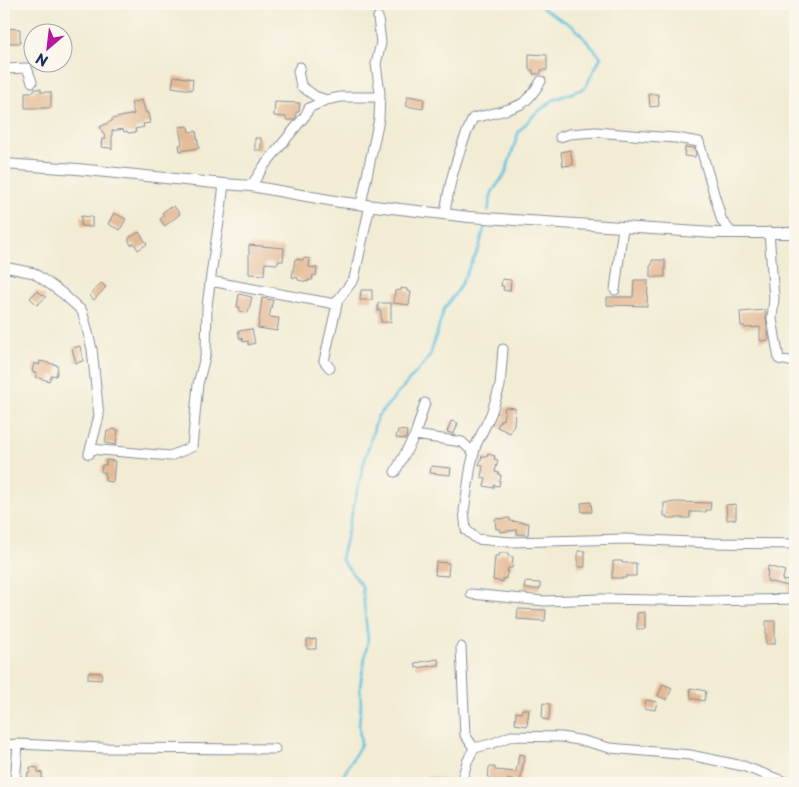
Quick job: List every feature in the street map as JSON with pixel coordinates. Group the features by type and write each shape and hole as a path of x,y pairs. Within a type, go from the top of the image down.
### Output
{"street":[{"path":"210,281 335,304 354,279 379,119 380,97 376,64 381,43 378,17"},
{"path":"300,67 298,71 301,86 315,96 326,100"},
{"path":"4,69 27,68 32,82"},
{"path":"444,214 448,191 465,136 473,118 506,110 523,103 541,81"},
{"path":"251,186 264,166 305,116 309,108 326,100 341,97 380,97"},
{"path":"560,137 570,134 595,132 676,138 699,142 722,221 732,233"},
{"path":"4,164 77,168 251,186 340,202 478,217 714,233 795,232"},
{"path":"4,267 34,273 62,293 82,311 92,349 98,416 89,451 170,456 192,447 198,384 206,353 207,306 224,184"},
{"path":"616,290 623,227"},
{"path":"769,232 774,298 772,319 779,359 795,362"},
{"path":"330,368 324,361 338,300"},
{"path":"503,349 500,386 491,414 476,444 464,511 466,530 476,539 510,542 626,539 795,544"},
{"path":"395,472 415,435 425,403"},
{"path":"415,435 462,442 474,453"},
{"path":"471,594 544,601 600,598 710,601 795,599"},
{"path":"461,647 465,735 474,748"},
{"path":"474,748 491,744 510,736 561,738 584,741 610,748 690,755 743,766 782,782"},
{"path":"15,783 18,744"},
{"path":"4,745 103,748 275,749"},
{"path":"461,783 467,762 474,748"}],"building":[{"path":"4,28 20,29 20,43 4,43"},
{"path":"529,54 547,55 547,70 541,70 541,74 533,74 533,70 529,70"},
{"path":"174,76 193,79 192,90 172,87"},
{"path":"34,89 41,89 41,92 51,92 51,108 25,108 25,92 34,92"},
{"path":"649,94 658,94 659,106 650,107"},
{"path":"408,96 424,99 423,109 406,106"},
{"path":"142,100 150,123 143,124 144,127 135,129 136,132 128,133 127,131 124,132 123,129 112,131 112,150 101,147 102,139 106,139 100,127 112,121 112,119 134,114 131,103"},
{"path":"275,102 300,103 299,112 296,112 294,120 286,120 286,117 274,116"},
{"path":"188,126 189,132 196,131 199,148 180,151 179,145 182,144 179,127"},
{"path":"255,138 261,138 261,150 255,150"},
{"path":"685,147 694,148 695,157 684,156"},
{"path":"570,150 573,165 563,166 561,152"},
{"path":"174,206 180,214 165,226 160,219 164,216 162,213"},
{"path":"114,213 126,219 120,230 108,224"},
{"path":"81,216 92,217 92,227 81,226"},
{"path":"139,232 147,244 138,250 134,243 131,245 129,238"},
{"path":"249,245 284,248 283,261 278,261 278,264 265,263 264,275 249,274"},
{"path":"304,258 310,259 309,267 317,268 316,276 313,275 312,280 308,280 308,282 292,277 295,259 303,260"},
{"path":"652,260 665,260 665,277 650,277"},
{"path":"502,279 511,280 510,291 503,290 504,286 501,286"},
{"path":"634,280 648,280 647,306 607,305 607,297 633,297"},
{"path":"101,283 106,287 94,300 89,296"},
{"path":"401,288 411,292 409,305 393,303 395,291 401,290"},
{"path":"361,290 372,290 372,300 360,300"},
{"path":"37,291 46,297 37,305 30,298"},
{"path":"239,294 252,297 248,313 239,311 240,307 237,307"},
{"path":"262,298 273,300 269,317 279,318 277,331 258,328"},
{"path":"378,303 391,303 391,322 381,322 381,311 378,311"},
{"path":"765,310 769,340 760,341 760,327 745,328 741,326 740,312"},
{"path":"252,329 255,343 248,345 248,341 243,342 242,338 240,339 238,331"},
{"path":"80,346 83,361 76,363 72,348"},
{"path":"40,361 57,365 56,376 52,375 49,381 35,377 37,373 32,372 34,363 39,365"},
{"path":"505,407 515,408 514,424 510,433 497,427 501,419 503,420"},
{"path":"451,421 458,423 454,434 447,432"},
{"path":"111,429 118,430 116,445 105,443 107,431"},
{"path":"398,430 407,431 406,439 396,438"},
{"path":"488,454 495,456 494,459 498,460 495,472 501,475 499,486 494,485 494,488 484,486 486,478 481,477 483,466 479,465 482,456 487,457"},
{"path":"106,460 115,461 113,482 105,481 105,472 101,472 102,465 106,465"},
{"path":"431,466 451,468 450,475 430,473"},
{"path":"591,502 592,512 582,512 581,503"},
{"path":"664,503 711,503 710,510 706,510 706,512 690,512 690,518 667,518 667,516 664,516"},
{"path":"736,504 736,519 727,520 726,505"},
{"path":"510,518 510,521 529,523 528,535 517,534 517,530 500,532 499,529 496,529 495,519"},
{"path":"578,551 585,551 585,567 578,567"},
{"path":"500,553 508,553 508,556 513,557 512,568 508,568 506,579 503,578 503,582 493,580 495,556 499,556"},
{"path":"613,561 636,563 636,576 612,578"},
{"path":"436,562 449,563 448,576 435,575"},
{"path":"768,566 785,571 782,581 795,580 795,593 788,593 788,586 767,581"},
{"path":"525,582 540,583 540,589 524,589"},
{"path":"518,609 546,610 545,621 517,619"},
{"path":"645,612 645,629 637,629 637,613"},
{"path":"766,621 775,621 775,644 766,644"},
{"path":"316,639 316,649 307,649 307,640"},
{"path":"438,659 439,665 416,668 415,663"},
{"path":"88,672 102,673 101,680 88,679"},
{"path":"663,684 672,688 667,700 658,696"},
{"path":"690,688 706,691 704,701 691,698"},
{"path":"646,700 657,702 655,710 644,708"},
{"path":"543,703 550,704 549,720 542,719"},
{"path":"522,709 529,709 527,726 515,724 516,712 521,713"},
{"path":"519,754 525,755 520,782 508,779 508,783 488,783 489,767 495,767 495,770 516,772"},
{"path":"30,767 38,768 38,772 42,773 42,782 30,783 30,781 27,781"},
{"path":"428,776 450,781 449,783 426,783"}],"waterway":[{"path":"488,211 492,192 505,174 519,131 535,114 553,100 585,88 601,57 574,27 536,4"},
{"path":"339,783 361,744 359,725 360,686 368,640 362,586 341,559 364,463 377,417 430,356 444,309 458,290 479,248 485,225"}]}
